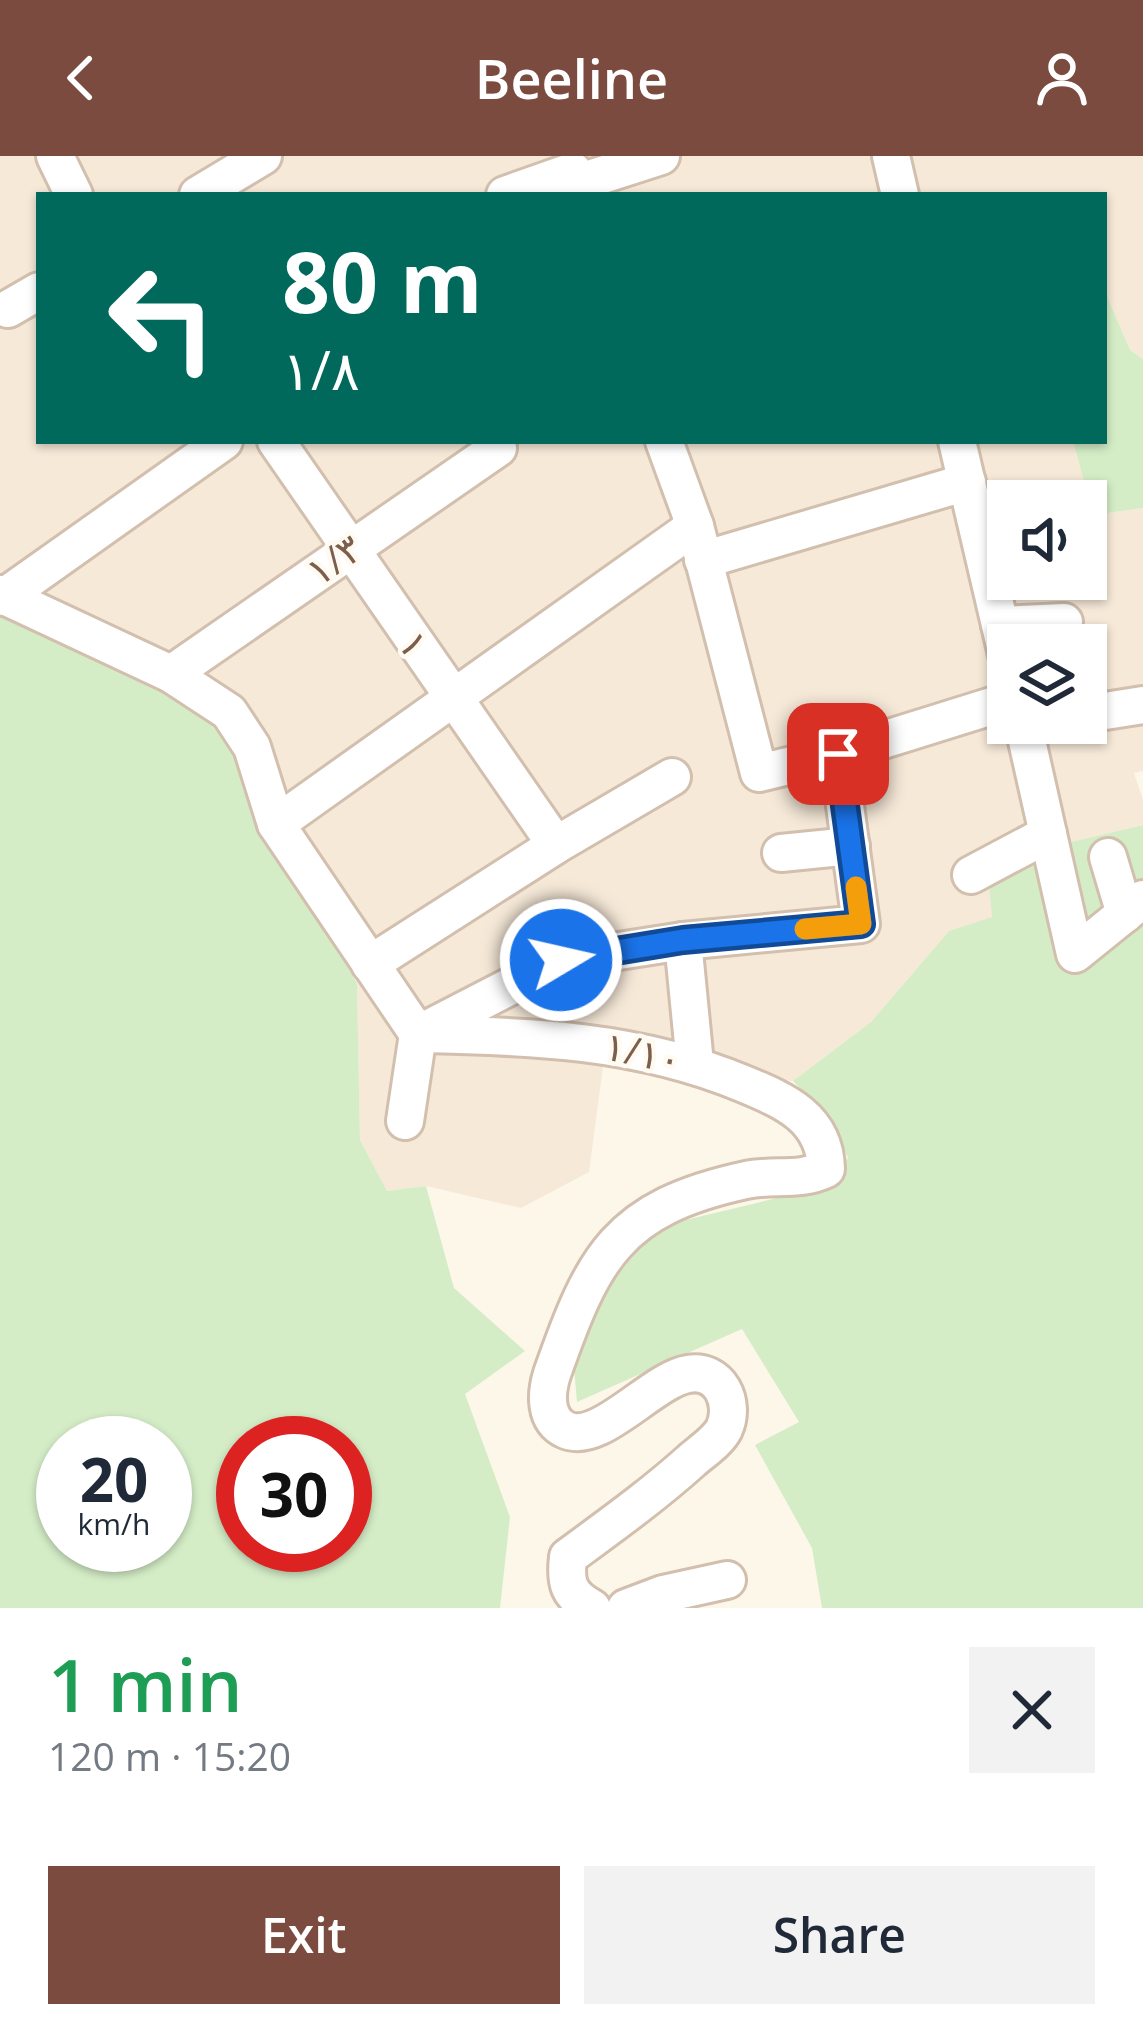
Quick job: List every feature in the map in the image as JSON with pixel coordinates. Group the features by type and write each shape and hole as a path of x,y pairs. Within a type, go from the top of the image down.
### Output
{"street":[{"path":"56,156 73,192"},
{"path":"203,192 263,156"},
{"path":"516,192 661,156"},
{"path":"891,156 899,192"},
{"path":"2,596 220,444"},
{"name":"۱","path":"278,444 556,845"},
{"path":"665,444 699,543 759,772 987,725"},
{"path":"958,444 983,504 1001,624"},
{"name":"۱/۳","path":"172,674 498,448"},
{"path":"276,824 450,697 699,543 983,504"},
{"path":"2,596 172,674 229,712 252,747 276,824 418,1034 405,1121"},
{"path":"1058,624 1064,622"},
{"path":"1107,711 1143,705"},
{"path":"1029,744 1075,954 1134,906 1108,857"},
{"path":"418,1034 561,960 683,940 861,924 838,754"},
{"path":"370,964 672,777"},
{"path":"971,875 1048,834"},
{"path":"781,853 851,846"},
{"path":"683,940 695,1064"},
{"name":"۱/۱۰","path":"418,1034 525,1036 611,1045 695,1064 788,1102 813,1124 826,1149 826,1169 806,1178 750,1179 685,1198 630,1226 608,1249 575,1311 548,1388 547,1404 555,1421 568,1431 589,1432 687,1374 707,1375 722,1388 730,1405 723,1432 661,1488 568,1557 566,1581 574,1599 592,1608"},
{"path":"626,1608 663,1594 727,1580"}],"shaded area":[{"path":"0,156 1143,156 1143,359 1130,350 1107,296 1107,192 36,192 36,444 1074,444 1084,480 987,480 987,600 1107,600 1107,513 1143,508 1143,771 1134,773 1143,800 1143,825 988,862 993,917 949,931 871,1022 793,1081 604,1059 589,1172 521,1208 426,1186 387,1191 360,1140 357,984 0,592"}],"green space":[{"path":"1107,296 1130,350 1143,359 1143,508 1107,513 1107,480 1084,480 1074,444 1107,444"},
{"path":"0,592 221,701 262,809 357,984 360,1140 387,1191 426,1186 454,1288 525,1351 465,1394 510,1517 500,1608 0,1608"},
{"path":"1143,825 1143,1608 822,1608 812,1548 755,1445 799,1422 742,1329 577,1402 574,1368 623,1252 656,1227 823,1187 848,1158 828,1117 793,1081 871,1022 949,931 992,917 987,862"}],"slow traffic":[{"path":"805,929 861,924 856,887"}],"route":[{"path":"561,960 683,940 861,924 838,754"}]}
